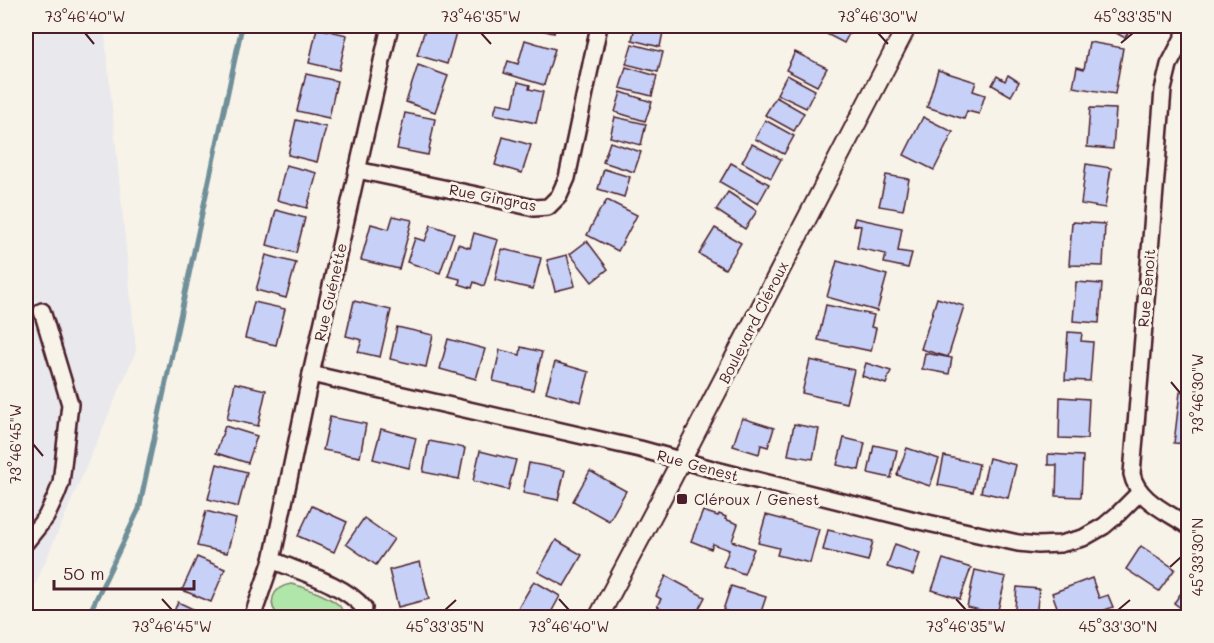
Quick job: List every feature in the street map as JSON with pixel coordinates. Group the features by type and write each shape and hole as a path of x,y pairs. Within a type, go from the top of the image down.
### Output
{"street":[{"name":"Rue Guénette","path":"252,618 272,560 311,374 390,26"},
{"name":"Rue Gingras","path":"357,170 534,208 548,207 559,196 567,178 599,26"},
{"name":"Boulevard Cléroux","path":"598,618 906,26"},
{"name":"Rue Benoit","path":"1140,492 1133,482 1132,465 1161,105 1167,72 1186,36"},
{"path":"26,542 51,507 61,483 70,404 42,311"},
{"name":"Rue Genest","path":"311,374 682,460 919,521 1018,543 1038,545 1072,542 1094,533 1114,518 1140,492"},
{"path":"1140,492 1188,526"},
{"path":"272,560 345,591 364,608 362,618"}],"shaded area":[{"path":"26,26 104,26 136,351 26,606"}],"green space":[{"path":"291,584 332,600 342,609 345,617 280,617 273,607 273,597 279,589"}],"building":[{"path":"426,26 446,26 457,29 447,64 417,55"},
{"path":"525,26 556,26 554,33"},
{"path":"635,26 664,27 660,47 632,40"},
{"path":"819,26 853,26 844,43 817,29"},
{"path":"1104,26 1132,26 1125,38"},
{"path":"317,28 347,35 339,70 309,63"},
{"path":"525,40 555,49 544,85 504,73 508,61 518,64"},
{"path":"1089,42 1123,48 1115,94 1073,87 1077,67 1084,69"},
{"path":"632,44 663,52 658,72 626,64"},
{"path":"795,52 827,68 817,86 786,70"},
{"path":"418,65 448,76 435,112 406,102"},
{"path":"626,67 657,76 652,96 620,88"},
{"path":"938,70 976,82 973,91 985,95 979,114 967,111 964,119 927,107"},
{"path":"306,74 337,81 329,118 297,111"},
{"path":"787,75 815,90 806,108 777,94"},
{"path":"1008,75 1019,82 1011,96 992,85 997,76 1005,81"},
{"path":"518,82 530,85 529,89 543,92 536,123 494,114 497,103 513,106"},
{"path":"621,92 652,102 645,121 615,112"},
{"path":"776,97 804,113 794,131 765,115"},
{"path":"1090,108 1116,109 1113,149 1087,147"},
{"path":"405,113 435,119 428,155 397,149"},
{"path":"615,117 646,124 641,145 610,137"},
{"path":"923,117 953,132 934,170 904,155"},
{"path":"296,120 326,127 317,162 288,155"},
{"path":"765,120 794,136 784,154 755,139"},
{"path":"503,137 531,145 522,173 495,165"},
{"path":"610,142 641,152 634,172 603,162"},
{"path":"752,144 781,159 771,178 742,162"},
{"path":"731,163 769,184 758,204 720,182"},
{"path":"1086,164 1111,168 1105,208 1081,204"},
{"path":"286,165 317,173 307,208 277,200"},
{"path":"604,169 630,177 624,197 598,189"},
{"path":"886,175 909,179 903,210 879,206"},
{"path":"728,192 757,211 745,229 716,210"},
{"path":"607,200 637,215 618,251 587,235"},
{"path":"276,210 305,218 296,253 267,245"},
{"path":"393,216 412,220 399,269 361,260 371,224 389,229"},
{"path":"855,218 902,228 898,251 912,253 908,268 884,263 886,254 857,248 861,226 853,225"},
{"path":"1072,222 1105,224 1103,266 1069,265"},
{"path":"431,225 454,233 440,273 407,262 415,238 425,241"},
{"path":"715,228 741,243 725,269 699,254"},
{"path":"474,233 498,240 484,286 474,282 472,288 459,284 460,279 448,276 458,244 470,248"},
{"path":"587,241 608,269 592,282 570,254"},
{"path":"502,249 541,258 533,289 495,280"},
{"path":"266,255 296,263 286,298 256,290"},
{"path":"567,255 575,286 555,291 547,260"},
{"path":"837,261 887,275 877,311 827,297"},
{"path":"1188,277 1188,317 1185,317"},
{"path":"1076,282 1102,284 1099,323 1073,321"},
{"path":"937,298 964,306 948,357 921,349"},
{"path":"354,301 391,310 380,357 358,352 362,340 346,336"},
{"path":"254,302 285,309 276,345 245,338"},
{"path":"826,305 874,315 871,327 876,328 871,351 818,340"},
{"path":"397,327 433,335 426,367 390,359"},
{"path":"1068,332 1082,333 1081,341 1093,342 1090,381 1065,380"},
{"path":"1186,334 1188,334 1188,374 1184,374"},
{"path":"448,339 485,349 476,379 440,369"},
{"path":"521,347 542,352 533,390 493,381 500,350 520,355"},
{"path":"925,353 952,358 949,374 922,369"},
{"path":"810,360 854,370 846,403 802,393"},
{"path":"555,362 589,372 581,402 546,392"},
{"path":"866,363 891,371 886,384 862,376"},
{"path":"235,383 266,390 258,426 227,419"},
{"path":"1180,392 1188,393 1188,444 1174,443"},
{"path":"1060,397 1089,399 1087,439 1059,438"},
{"path":"330,417 366,424 360,457 323,450"},
{"path":"742,418 774,428 768,447 761,445 759,454 733,446"},
{"path":"794,424 819,429 813,459 788,455"},
{"path":"225,426 257,436 248,463 216,453"},
{"path":"381,429 416,438 409,468 373,459"},
{"path":"844,438 865,443 859,470 837,465"},
{"path":"429,441 465,448 459,479 423,472"},
{"path":"874,445 897,450 891,478 868,473"},
{"path":"907,448 939,459 930,486 897,475"},
{"path":"480,451 516,460 508,490 473,481"},
{"path":"1048,454 1083,456 1081,497 1056,496 1057,465 1048,465"},
{"path":"944,456 979,464 973,492 938,485"},
{"path":"989,458 1016,465 1008,498 981,492"},
{"path":"529,463 565,470 558,500 523,493"},
{"path":"217,464 247,472 238,507 208,499"},
{"path":"590,471 626,491 609,521 573,501"},
{"path":"312,506 347,522 334,552 298,536"},
{"path":"206,511 236,519 227,553 197,546"},
{"path":"703,511 718,516 719,514 738,524 732,541 754,549 744,574 723,566 729,550 713,544 711,549 691,541"},
{"path":"766,515 819,529 810,563 777,555 779,548 758,543"},
{"path":"364,518 394,539 376,565 346,544"},
{"path":"828,530 873,541 868,561 823,550"},
{"path":"556,540 582,555 564,586 538,572"},
{"path":"895,544 920,553 913,575 887,567"},
{"path":"1141,546 1175,569 1159,591 1126,569"},
{"path":"197,557 225,569 211,602 182,590"},
{"path":"943,559 971,568 960,599 932,590"},
{"path":"420,562 429,599 398,607 389,570"},
{"path":"975,570 1006,577 997,614 967,607"},
{"path":"666,576 705,597 694,618 677,618 657,606 661,599 656,596"},
{"path":"1092,578 1099,598 1108,595 1113,607 1084,618 1061,618 1052,593"},
{"path":"534,581 560,596 548,618 525,618 516,612"},
{"path":"1188,583 1188,613 1174,603"},
{"path":"731,586 766,597 759,618 746,618 723,610"},
{"path":"1017,587 1039,589 1036,618 1014,618"},
{"path":"178,602 208,616 207,618 171,618"}],"waterway":[{"path":"87,618 139,509 242,26"}],"place":[{"name":"Cléroux / Genest","path":"682,499"}]}
